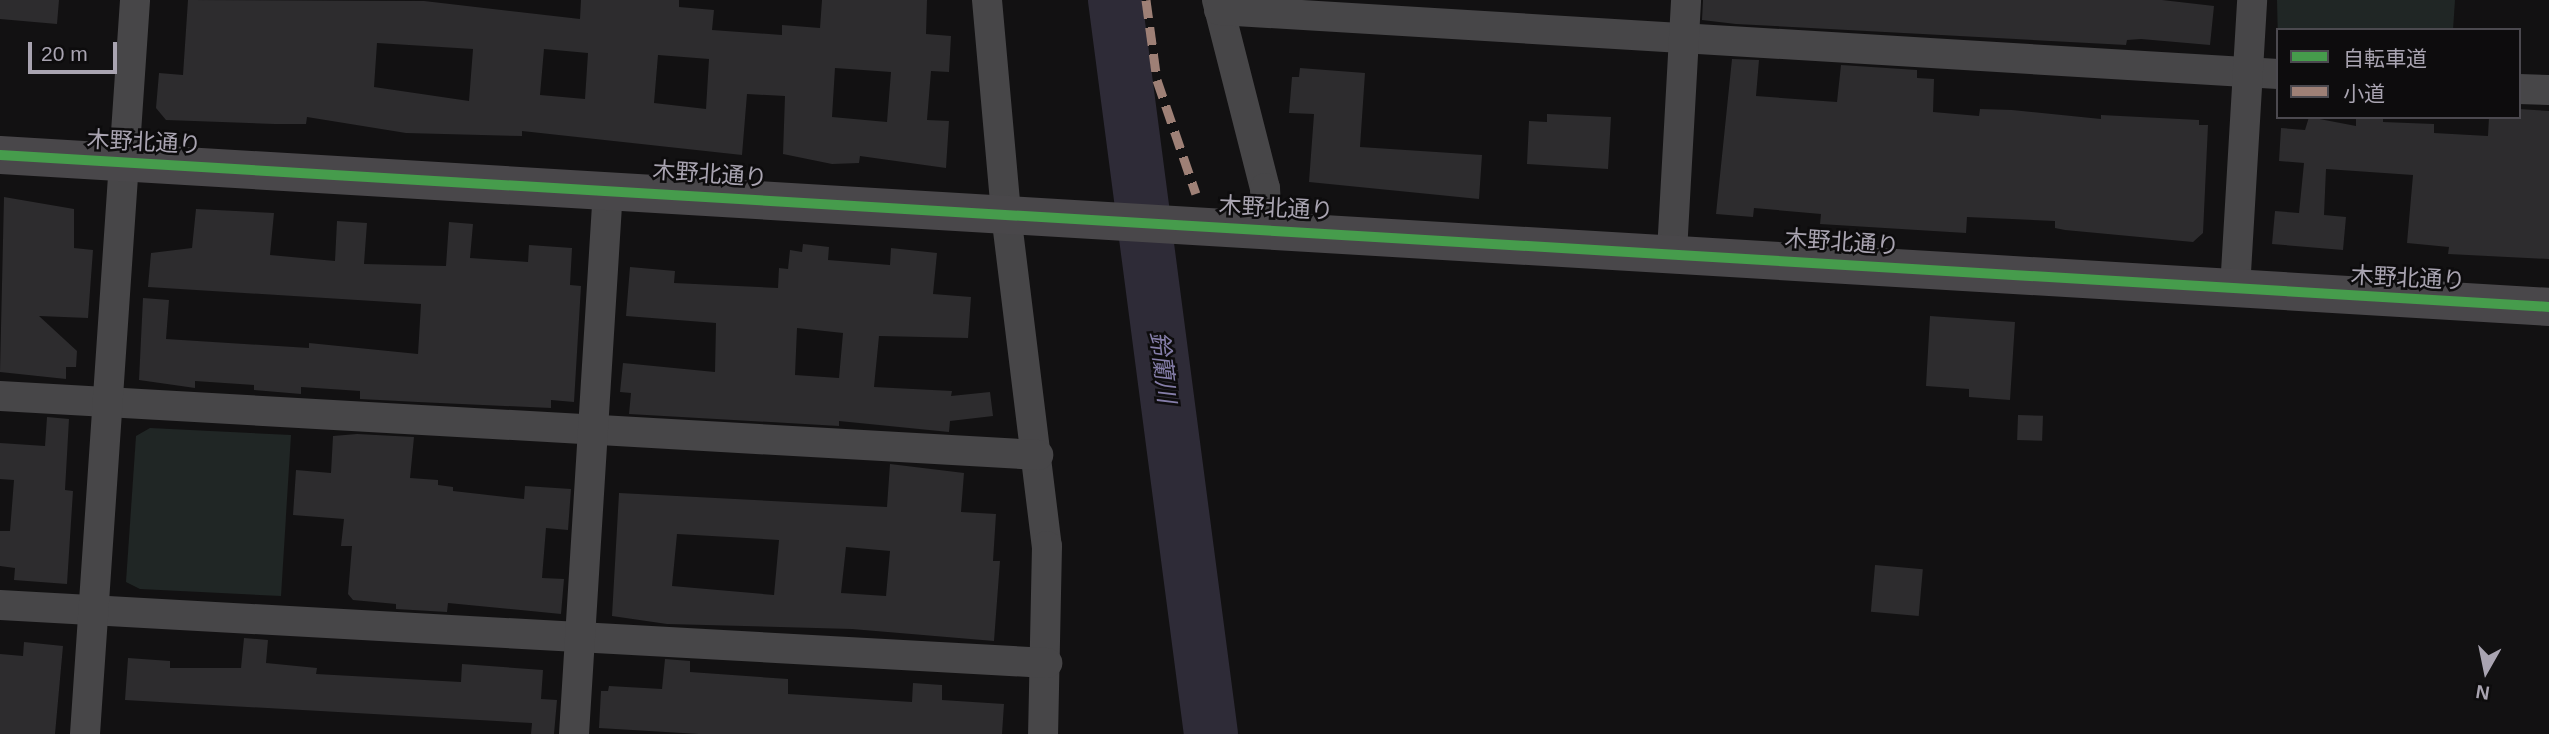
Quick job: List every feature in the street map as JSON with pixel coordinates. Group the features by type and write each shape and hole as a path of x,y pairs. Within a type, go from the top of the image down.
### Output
{"street":[{"path":"85,734 96,610 135,0"},
{"path":"987,0 1006,215 1038,455 1047,546 1043,734"},
{"path":"1672,252 1686,0"},
{"path":"2235,289 2252,0"},
{"path":"1267,229 1265,188 1218,5 1684,38 2276,74"},
{"path":"2521,89 2549,90"},
{"name":"木野北通り","path":"0,155 608,189 1084,220 1672,252 2549,307"},
{"path":"574,734 608,189"},
{"path":"0,396 1038,455"},
{"path":"0,604 580,640 1046,663"}],"shaded area":[{"path":"2277,0 2455,0 2453,28 2278,28"},
{"path":"150,428 291,435 281,596 140,589 126,582 136,436"}],"building":[{"path":"0,0 59,0 57,24 0,19"},
{"path":"188,0 424,1 580,19 581,0 679,0 679,7 714,10 712,30 782,35 782,25 820,28 822,0 927,0 926,34 951,36 949,72 931,71 927,120 949,121 946,168 860,156 859,163 832,164 783,154 785,96 747,94 742,155 522,131 522,136 406,133 307,117 306,124 166,120 156,108 159,73 183,75","holes":["377,43 473,49 469,101 374,87","544,49 588,53 585,99 540,95","658,55 709,59 706,109 654,103","835,68 891,72 887,122 832,117"]},
{"path":"1703,0 2162,0 2214,6 2210,45 2141,39 2127,40 2126,45 1736,24 1702,20"},
{"path":"1732,59 1759,60 1756,96 1837,102 1841,65 1917,70 1917,78 1934,79 1933,112 1979,116 1980,109 2101,119 2101,115 2199,120 2199,125 2208,125 2203,233 2193,242 2065,230 2055,228 2055,221 1967,217 1966,233 1820,224 1821,214 1754,208 1753,217 1716,214"},
{"path":"1300,68 1365,73 1360,147 1482,155 1479,199 1309,182 1314,114 1289,113 1292,77 1299,77"},
{"path":"2521,109 2549,111 2549,259 2448,254 2449,247 2407,243 2413,175 2326,169 2324,215 2346,217 2343,250 2272,244 2275,211 2299,213 2304,163 2279,161 2281,128 2305,130 2308,119 2356,126 2356,119 2383,119 2383,122 2434,124 2434,133 2488,136 2489,119 2521,119"},
{"path":"1547,114 1611,117 1608,169 1527,164 1529,121 1547,122"},
{"path":"4,197 74,209 74,248 93,250 88,318 39,316 77,351 76,367 66,367 66,379 0,372"},
{"path":"196,209 274,213 270,255 335,261 337,221 367,223 364,264 446,266 449,222 473,224 470,258 528,262 529,245 572,248 570,285 581,286 574,402 551,400 551,408 418,402 360,399 360,391 301,387 301,394 254,390 254,385 195,381 195,388 139,380 143,298 169,300 166,339 309,348 309,343 418,354 421,304 148,287 151,253 192,248"},
{"path":"803,244 829,247 828,260 890,265 891,248 937,253 933,294 971,297 968,338 879,336 874,387 952,391 951,396 990,392 993,416 950,421 949,432 839,421 839,426 629,414 631,393 620,392 623,363 715,372 716,323 626,316 630,267 675,271 674,283 778,288 779,268 788,269 790,250 802,252","holes":["797,328 843,333 839,378 795,375"]},
{"path":"1930,316 2015,322 2010,400 1969,397 1969,389 1926,386"},
{"path":"2018,415 2043,416 2042,441 2017,440"},
{"path":"47,417 69,419 65,490 73,491 67,584 14,580 15,568 0,566 0,531 10,531 14,480 0,479 0,443 45,446"},
{"path":"357,434 414,437 410,478 438,480 438,485 453,487 453,491 524,499 525,486 571,489 568,530 546,528 542,578 564,579 561,614 448,603 447,612 396,609 396,604 353,600 348,594 352,546 341,546 344,519 293,515 296,470 331,473 333,436"},
{"path":"890,464 964,473 961,512 996,514 993,561 1000,561 994,641 852,629 667,624 612,616 619,493 887,507","holes":["677,534 779,540 774,595 672,586","846,547 890,551 886,596 841,593"]},
{"path":"1875,565 1923,569 1919,616 1871,612"},
{"path":"244,638 268,640 266,663 317,668 316,674 461,682 462,664 543,670 541,699 557,700 554,734 531,734 532,723 125,700 128,658 170,661 170,668 241,668"},
{"path":"24,642 63,646 55,734 0,734 0,654 23,656"},
{"path":"665,659 690,661 690,672 788,679 788,694 912,702 913,683 942,685 942,700 1004,704 1002,734 699,734 599,728 601,691 608,691 609,686 662,689"}],"waterway":[{"name":"鈴蘭川","path":"1115,0 1211,734"}],"marked path":[{"path":"1146,0 1157,80 1196,194"}],"cycle path":[{"path":"0,155 2549,307"}]}
